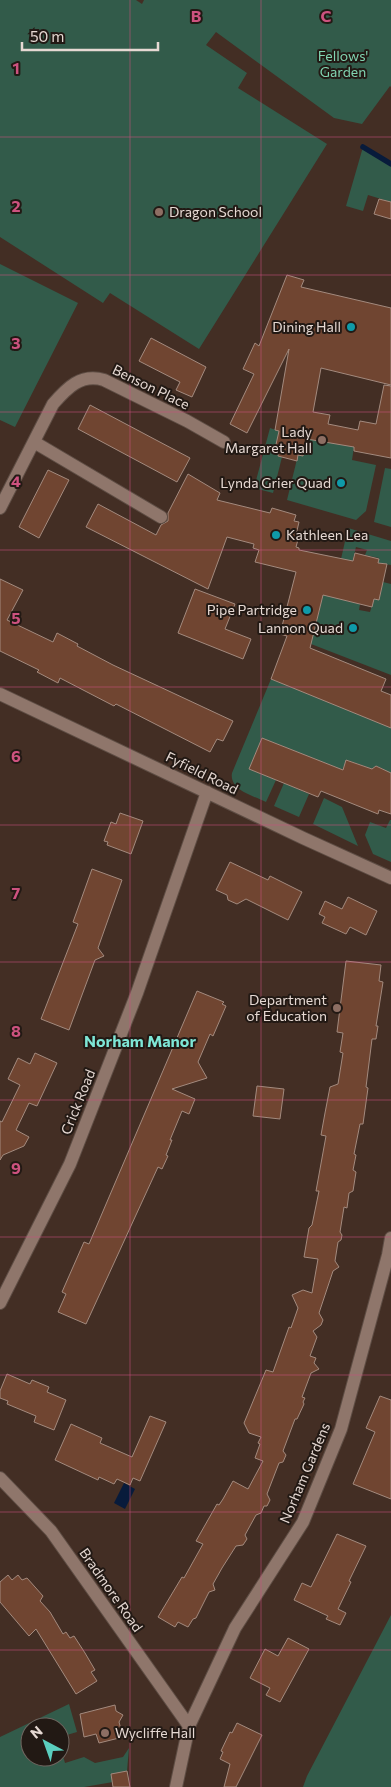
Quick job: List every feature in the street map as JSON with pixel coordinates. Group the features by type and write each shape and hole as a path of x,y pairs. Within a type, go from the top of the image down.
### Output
{"street":[{"name":"Benson Place","path":"0,508 53,404 63,392 76,382 96,378 104,380 187,421 224,442"},
{"path":"34,442 161,517"},
{"name":"Fyfield Road","path":"0,694 391,878"},
{"name":"Crick Road","path":"0,1303 70,1164 137,993 207,792"},
{"name":"Norham Gardens","path":"176,1787 189,1726 235,1628 304,1522 341,1429 391,1238"},
{"name":"Bradmore Road","path":"0,1478 51,1531 189,1726"}],"green space":[{"name":"Dragon School","path":"0,0 136,0 142,4 144,0 391,0 391,87 362,124 334,118 216,32 206,45 247,73 238,88 327,144 199,349 110,293 103,303 0,237"},
{"path":"363,147 391,164 391,202 368,195 363,211 346,206"},
{"path":"0,264 78,303 15,427 0,420"},
{"path":"270,428 279,431 275,449 279,450 278,456 282,457 273,493 254,488"},
{"path":"307,438 354,447 352,460 376,465 366,511 356,520 287,500 298,455"},
{"path":"385,468 391,469 391,527 374,522"},
{"path":"348,528 391,541 391,565 378,563 379,558 365,555 367,550 356,547 352,563 341,559"},
{"name":"Lannon Quad","path":"383,582 391,584 391,675 311,644 326,583 348,596 347,601 360,604 359,610 370,612 374,599 379,600"},
{"path":"271,679 391,727 391,775 384,774 383,769 376,766 372,769 347,760 342,770 262,738 249,769 276,780 266,802 238,788 232,779 232,773"},
{"path":"284,783 309,794 299,817 274,806"},
{"path":"324,798 342,807 358,846 313,824"},
{"path":"390,820 391,862 373,854 365,835 370,822 386,828"},
{"path":"391,1615 391,1787 303,1787 307,1776"},
{"path":"69,1704 77,1732 70,1734 70,1717 42,1717"},
{"path":"20,1727 20,1767 70,1767 70,1761 84,1757 95,1763 123,1757 129,1748 127,1771 112,1774 113,1782 84,1787 0,1787 0,1737"}],"water":[{"path":"124,1483 135,1489 125,1509 114,1503"}],"building":[{"path":"379,199 391,202 391,219 374,214"},
{"path":"287,275 304,280 301,287 391,308 391,385 321,368 313,412 330,415 328,424 358,430 360,421 376,424 384,385 391,386 391,458 354,451 354,447 307,439 303,456 298,455 297,461 278,456 279,450 275,449 279,431 275,430 289,349 247,433 230,424 254,374 243,369 255,343 259,346"},
{"path":"151,338 206,367 192,397 176,390 180,382 139,361"},
{"path":"90,405 190,458 177,482 78,429"},
{"path":"48,470 69,480 39,538 19,527"},
{"path":"188,474 220,493 217,500 270,513 272,508 296,515 294,521 299,522 296,535 299,536 296,547 299,550 353,561 355,553 379,559 378,563 387,564 379,600 374,599 372,607 323,595 310,648 386,679 381,691 391,695 391,728 271,679 287,636 280,634 296,572 255,562 259,550 253,548 254,544 227,537 208,589 86,527 98,504 156,535 161,525 168,521 168,513"},
{"path":"0,579 23,590 7,620 53,642 57,633 113,665 233,721 223,741 217,739 210,752 60,678 58,683 37,672 39,670 0,651"},
{"path":"195,589 235,604 225,629 251,639 243,659 178,633"},
{"path":"262,738 343,770 346,760 372,769 376,766 391,773 391,814 379,810 378,814 321,791 318,797 249,769"},
{"path":"120,813 143,821 131,854 107,845 108,842 104,841 111,822 116,824"},
{"path":"230,862 268,880 270,876 302,892 288,920 246,899 237,904 228,900 227,895 216,890"},
{"path":"92,869 122,880 98,948 104,956 95,960 69,1030 41,1019 78,924 73,922"},
{"path":"348,897 377,911 366,935 350,927 346,934 322,923 325,917 319,914 325,901 342,909"},
{"path":"346,961 381,965 379,981 383,982 376,1026 378,1026 376,1039 372,1039 363,1124 360,1124 354,1154 356,1155 353,1170 356,1172 353,1191 349,1193 347,1208 344,1207 340,1232 342,1235 341,1240 338,1242 335,1261 339,1267 333,1271 319,1313 323,1320 321,1325 313,1331 317,1337 310,1356 316,1358 314,1363 319,1369 311,1373 302,1397 305,1398 304,1404 297,1419 295,1419 283,1451 286,1455 283,1462 279,1463 267,1494 270,1500 267,1506 264,1506 261,1513 256,1515 245,1535 247,1539 243,1545 236,1546 222,1568 213,1584 215,1590 209,1592 196,1618 193,1619 188,1627 178,1622 175,1627 158,1617 182,1577 184,1578 203,1544 196,1541 217,1504 219,1505 233,1481 248,1489 263,1461 255,1458 261,1437 249,1433 244,1423 266,1370 273,1372 289,1327 291,1328 298,1308 292,1295 303,1290 312,1293 318,1259 304,1257 309,1228 312,1225 319,1191 316,1191 326,1136 321,1135 325,1113 330,1087 338,1084 343,1053 340,1052 343,1033 337,1032"},
{"path":"197,991 224,1002 222,1004 226,1006 213,1036 210,1034 198,1062 207,1078 172,1089 195,1099 189,1114 182,1111 170,1140 172,1140 166,1155 168,1156 162,1169 158,1167 86,1324 58,1312 66,1294 62,1292 84,1242 89,1244"},
{"path":"35,1053 57,1063 37,1106 29,1103 16,1130 29,1137 24,1146 3,1155 0,1160 0,1121 2,1122 20,1085 8,1079 18,1058 30,1064"},
{"path":"257,1086 284,1089 280,1119 253,1116"},
{"path":"7,1374 30,1384 32,1380 49,1387 47,1392 66,1400 54,1430 34,1422 36,1416 7,1404 8,1401 0,1398 0,1391"},
{"path":"380,1396 391,1400 391,1499 353,1484 375,1432 366,1428"},
{"path":"150,1416 166,1422 140,1481 133,1478 130,1485 117,1479 114,1484 99,1477 98,1480 55,1460 71,1424 102,1438 100,1443 132,1457"},
{"path":"337,1534 366,1546 338,1609 346,1613 340,1625 326,1619 328,1616 294,1600 302,1583 311,1587"},
{"path":"8,1575 12,1580 18,1575 22,1580 27,1578 43,1596 40,1601 50,1612 63,1634 66,1632 70,1638 74,1636 95,1670 91,1672 97,1681 76,1694 36,1629 29,1636 0,1602 0,1582"},
{"path":"288,1638 309,1649 280,1702 266,1695 270,1688 250,1678 265,1649 278,1656"},
{"path":"115,1705 116,1711 123,1715 119,1722 123,1737 99,1743 96,1734 84,1737 80,1714"},
{"path":"237,1723 262,1735 236,1787 224,1787 230,1764 220,1759 223,1752 221,1751 230,1732 232,1733"},
{"path":"127,1771 130,1787 113,1787 111,1774"}],"waterway":[{"path":"363,147 391,164"}],"place":[{"name":"Dragon School","path":"159,212"},
{"name":"Dining Hall","path":"351,327"},
{"name":"Lady Margaret Hall","path":"322,440"},
{"name":"Lynda Grier Quad","path":"341,483"},
{"name":"Kathleen Lea","path":"276,535"},
{"name":"Pipe Partridge","path":"307,610"},
{"name":"Lannon Quad","path":"353,628"},
{"name":"Department of Education","path":"337,1008"},
{"name":"Wycliffe Hall","path":"105,1733"}],"district":[{"name":"Norham Manor","path":"140,1041"}],"park label":[{"name":"Fellows' Garden","path":"343,64"}]}
